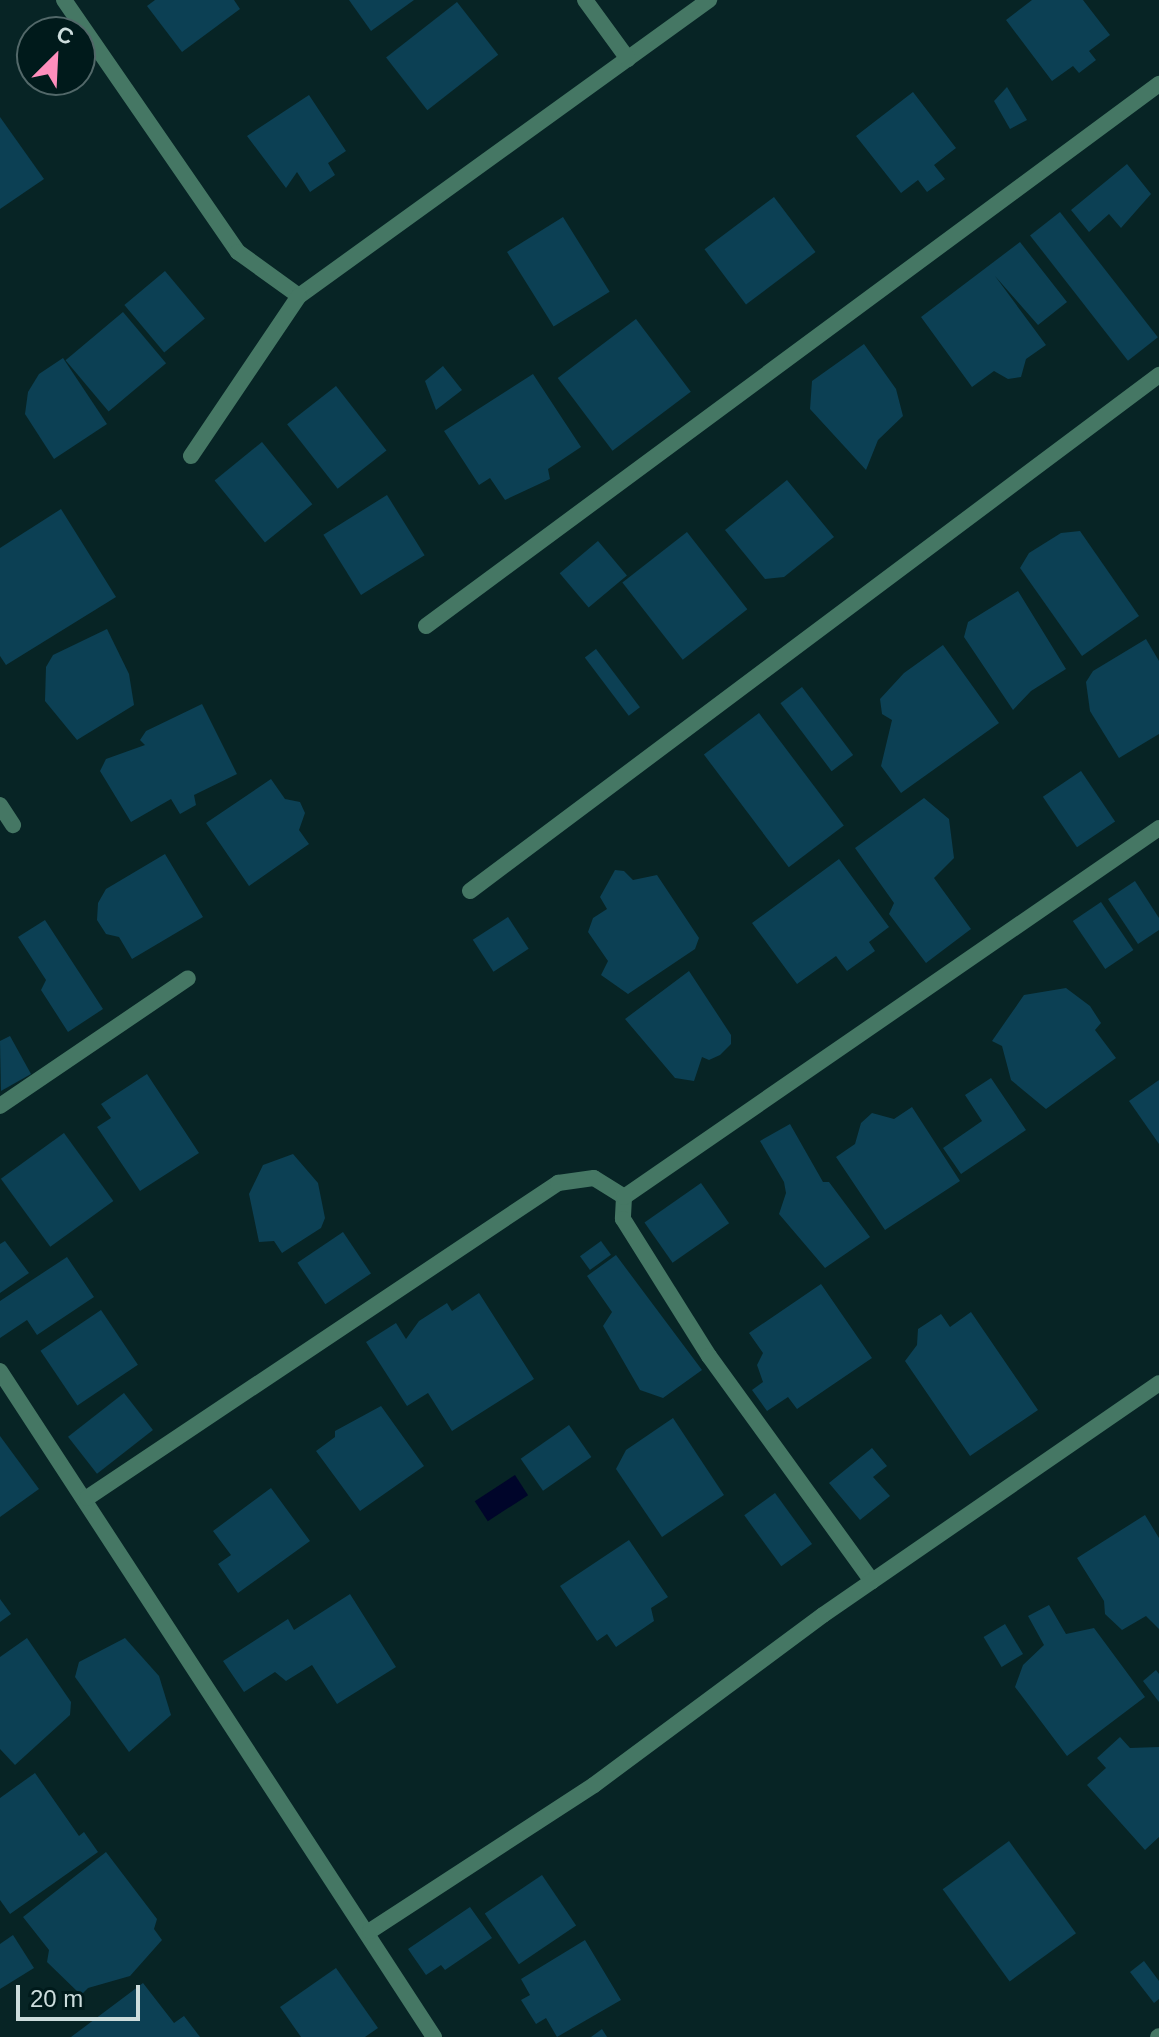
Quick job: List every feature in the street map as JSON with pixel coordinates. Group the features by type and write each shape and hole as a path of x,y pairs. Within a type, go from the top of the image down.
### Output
{"street":[{"path":"64,0 238,252 299,296"},
{"path":"585,0 628,59"},
{"path":"191,456 299,296 709,0"},
{"path":"426,626 1159,84"},
{"path":"470,891 1159,375"},
{"path":"0,805 13,825"},
{"path":"624,1197 1159,828"},
{"path":"0,1106 188,978"},
{"path":"87,1498 558,1183 594,1178 624,1197"},
{"path":"624,1197 623,1219 709,1356 872,1581"},
{"path":"0,1371 87,1498 370,1931 434,2037"},
{"path":"370,1931 594,1785 872,1581 1159,1383"}],"water":[{"path":"515,1475 528,1495 488,1521 475,1501"}],"building":[{"path":"155,0 234,0 240,9 182,52 147,6"},
{"path":"349,0 414,0 371,31"},
{"path":"1032,0 1083,0 1110,35 1089,51 1096,60 1079,73 1073,66 1052,81 1006,20"},
{"path":"457,2 498,55 427,110 386,57"},
{"path":"1007,87 1027,120 1010,129 994,101"},
{"path":"913,92 956,148 934,165 945,179 927,192 918,180 901,193 856,136"},
{"path":"309,95 346,151 328,163 335,175 310,192 297,172 286,188 247,136"},
{"path":"0,117 44,179 0,209"},
{"path":"1127,164 1151,194 1121,228 1109,214 1089,232 1071,210"},
{"path":"774,197 816,252 746,304 705,249"},
{"path":"1060,212 1158,337 1128,361 1030,235"},
{"path":"563,217 610,292 554,327 507,252"},
{"path":"1020,242 1067,302 1038,325 995,276 1046,345 1026,359 1021,377 1008,379 994,371 972,387 921,317"},
{"path":"165,271 205,318 164,353 124,305"},
{"path":"123,312 166,363 109,412 66,360"},
{"path":"636,319 691,392 612,451 558,378"},
{"path":"864,344 896,389 903,416 878,440 866,470 810,409 812,381"},
{"path":"63,358 107,424 54,459 25,414 28,392 39,374"},
{"path":"443,366 462,390 436,410 425,381"},
{"path":"533,374 581,447 548,469 550,479 505,500 490,478 479,485 444,431"},
{"path":"336,386 386,451 338,489 287,424"},
{"path":"262,442 312,504 265,543 215,480"},
{"path":"787,480 834,537 784,577 765,579 725,530"},
{"path":"387,495 425,555 361,595 323,535"},
{"path":"61,509 116,597 6,665 0,656 0,548"},
{"path":"1080,531 1139,616 1082,656 1020,568 1029,553 1061,533"},
{"path":"687,532 747,609 683,660 622,582"},
{"path":"598,541 627,575 589,608 560,573"},
{"path":"1018,591 1066,669 1031,691 1013,710 964,637 968,622"},
{"path":"107,629 129,674 134,705 77,740 45,701 46,667 53,655"},
{"path":"1146,639 1159,661 1159,734 1119,758 1090,711 1086,682 1093,671"},
{"path":"943,645 999,723 901,793 881,766 892,720 882,714 880,699 904,673"},
{"path":"596,649 640,707 629,716 585,657"},
{"path":"802,687 853,755 832,771 780,703"},
{"path":"202,704 237,774 194,795 196,805 180,814 171,799 131,822 100,771 106,759 145,745 140,740 146,731"},
{"path":"759,713 844,826 789,867 704,755"},
{"path":"1081,771 1115,822 1077,847 1043,797"},
{"path":"271,779 285,799 300,802 305,813 299,830 309,844 249,886 206,823"},
{"path":"924,798 949,819 954,858 934,878 971,929 926,963 889,914 894,903 855,848"},
{"path":"165,854 203,917 132,959 119,937 106,934 97,920 98,903 106,889"},
{"path":"839,859 889,927 869,942 875,951 847,971 836,956 797,984 752,923"},
{"path":"615,870 624,871 633,880 657,875 699,938 695,949 628,994 601,975 608,961 588,932 593,918 607,909 600,897"},
{"path":"1135,881 1159,918 1159,930 1138,944 1108,899"},
{"path":"1101,902 1133,950 1105,969 1073,921"},
{"path":"508,917 529,949 493,972 473,940"},
{"path":"45,920 103,1009 68,1032 41,990 46,980 18,937"},
{"path":"689,971 731,1035 731,1044 720,1055 709,1060 702,1057 694,1081 675,1078 625,1019"},
{"path":"1066,988 1090,1006 1101,1023 1095,1030 1116,1058 1046,1109 1011,1080 1002,1046 992,1041 1024,995"},
{"path":"10,1036 31,1074 1,1091 0,1041"},
{"path":"147,1074 199,1153 140,1191 97,1127 111,1118 101,1104"},
{"path":"991,1078 1026,1130 961,1174 943,1148 982,1121 965,1095"},
{"path":"1159,1080 1159,1144 1129,1101"},
{"path":"912,1107 960,1181 885,1230 836,1157 855,1144 861,1123 872,1113 894,1119"},
{"path":"790,1124 823,1182 829,1182 870,1237 825,1268 779,1214 786,1193 784,1182 760,1141"},
{"path":"64,1133 113,1201 50,1247 1,1179"},
{"path":"293,1154 318,1183 325,1218 321,1228 282,1253 274,1241 259,1242 249,1194 263,1165"},
{"path":"701,1183 729,1223 673,1263 644,1223"},
{"path":"343,1232 371,1273 325,1304 297,1263"},
{"path":"5,1241 29,1273 0,1293 0,1244"},
{"path":"601,1241 611,1255 590,1270 580,1256"},
{"path":"616,1255 702,1370 663,1398 640,1390 603,1326 612,1312 587,1276"},
{"path":"67,1257 94,1297 37,1335 27,1320 0,1338 0,1301"},
{"path":"821,1284 872,1358 797,1409 788,1397 767,1411 752,1390 763,1382 757,1365 763,1353 749,1333"},
{"path":"479,1293 534,1379 452,1431 428,1393 407,1406 366,1342 396,1323 406,1339 419,1321 447,1303 452,1311"},
{"path":"101,1310 138,1365 77,1406 40,1351"},
{"path":"971,1312 1038,1410 970,1456 905,1361 917,1345 918,1329 941,1314 950,1327"},
{"path":"124,1393 153,1430 97,1474 68,1437"},
{"path":"381,1406 424,1466 360,1511 316,1451 335,1437 335,1431"},
{"path":"673,1418 724,1495 662,1537 616,1469 626,1450"},
{"path":"569,1425 591,1457 543,1491 521,1459"},
{"path":"0,1436 39,1489 0,1517"},
{"path":"872,1448 887,1466 873,1477 890,1496 860,1520 829,1483"},
{"path":"271,1488 310,1541 238,1593 218,1564 231,1555 213,1531"},
{"path":"775,1493 812,1544 781,1566 744,1515"},
{"path":"1145,1515 1159,1538 1159,1629 1146,1616 1122,1630 1105,1614 1104,1601 1077,1558"},
{"path":"629,1540 668,1597 651,1608 654,1621 616,1647 607,1634 597,1641 560,1586"},
{"path":"350,1594 396,1667 337,1704 312,1665 286,1681 275,1672 244,1692 223,1661 288,1619 294,1630"},
{"path":"0,1599 11,1614 0,1622"},
{"path":"1049,1605 1066,1634 1094,1628 1145,1697 1067,1756 1015,1687 1023,1665 1044,1645 1028,1616"},
{"path":"1005,1624 1023,1654 1002,1667 984,1637"},
{"path":"27,1638 71,1702 70,1715 15,1765 0,1749 0,1657"},
{"path":"125,1638 159,1676 171,1715 129,1752 75,1677 79,1662"},
{"path":"1156,1670 1159,1674 1159,1702 1143,1681"},
{"path":"1120,1737 1130,1748 1159,1747 1159,1837 1145,1850 1087,1785 1106,1768 1097,1758"},
{"path":"35,1773 79,1836 84,1832 98,1852 10,1914 0,1900 0,1798"},
{"path":"1009,1841 1076,1933 1010,1981 943,1889"},
{"path":"106,1852 157,1919 154,1929 162,1940 130,1976 88,1988 81,1995 47,1962 49,1950 23,1917"},
{"path":"542,1875 576,1926 519,1964 485,1914"},
{"path":"470,1907 492,1938 445,1970 441,1965 426,1975 408,1949"},
{"path":"13,1935 34,1968 0,1989 0,1944"},
{"path":"585,1940 621,2000 557,2037 546,2018 536,2024 521,2000 530,1995 521,1979"},
{"path":"1144,1961 1159,1981 1159,1999 1154,2003 1130,1972"},
{"path":"336,1968 378,2028 365,2037 301,2037 280,2007"},
{"path":"143,1983 174,2023 184,2016 200,2037 71,2037"},
{"path":"602,2029 607,2037 591,2037"}]}
